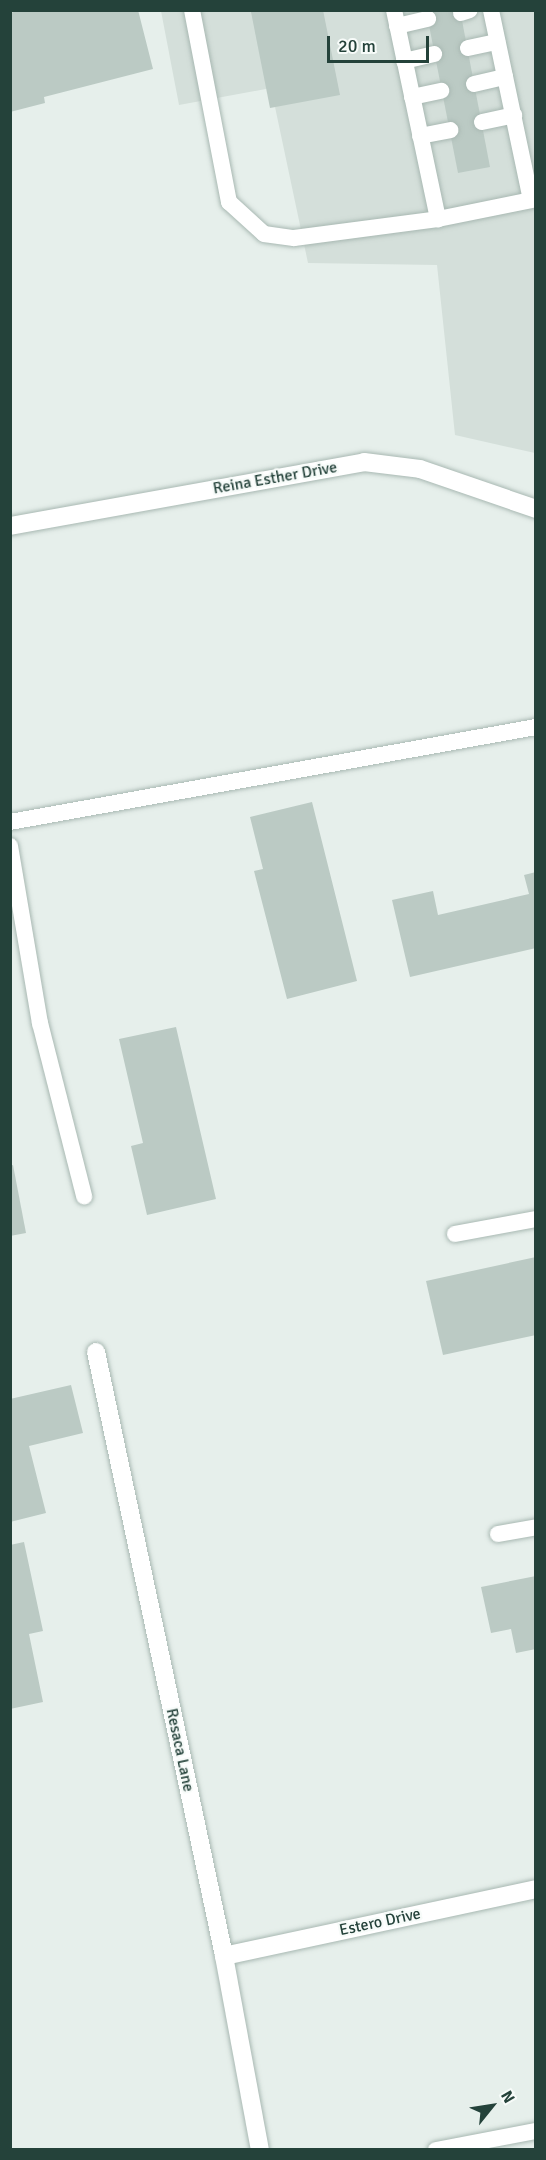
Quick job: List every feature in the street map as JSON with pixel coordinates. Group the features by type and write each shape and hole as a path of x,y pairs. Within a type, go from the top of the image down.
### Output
{"street":[{"name":"Reina Esther Drive","path":"10,526 364,462 420,469 536,509"},
{"name":"Resaca Lane","path":"96,1352 224,1956 260,2150"},
{"name":"Estero Drive","path":"224,1956 536,1889"}],"lane":[{"path":"192,10 229,202 264,234 294,238 438,219 531,200 532,179 514,115 491,10"},
{"path":"428,20 395,18 438,219"},
{"path":"468,48 498,42"},
{"path":"404,61 434,54"},
{"path":"474,84 505,77"},
{"path":"412,97 441,91"},
{"path":"482,122 514,115"},
{"path":"420,136 450,130"},
{"path":"10,822 536,727"},
{"path":"10,846 40,1023 84,1196"},
{"path":"455,1234 536,1219"},
{"path":"498,1534 536,1527"},
{"path":"436,2150 536,2131"}],"shaded area":[{"path":"161,11 535,11 535,453 455,435 437,265 308,263 271,88 179,105"}],"building":[{"path":"21,10 138,10 153,69 44,97 45,103 10,112 10,13"},
{"path":"323,10 340,95 270,108 251,12"},
{"path":"426,10 460,10 490,167 458,173"},
{"path":"312,802 357,981 287,999 254,871 263,869 250,817"},
{"path":"536,872 536,948 410,977 392,900 433,891 438,915 529,894 524,875"},
{"path":"176,1027 216,1199 147,1215 131,1146 143,1143 119,1039"},
{"path":"13,1165 26,1233 10,1236 10,1166"},
{"path":"536,1257 536,1335 443,1355 426,1281"},
{"path":"71,1385 83,1433 29,1446 46,1513 10,1522 10,1399"},
{"path":"24,1542 43,1631 29,1634 43,1702 10,1709 10,1545"},
{"path":"536,1576 536,1649 516,1653 511,1629 491,1633 481,1587"}]}
